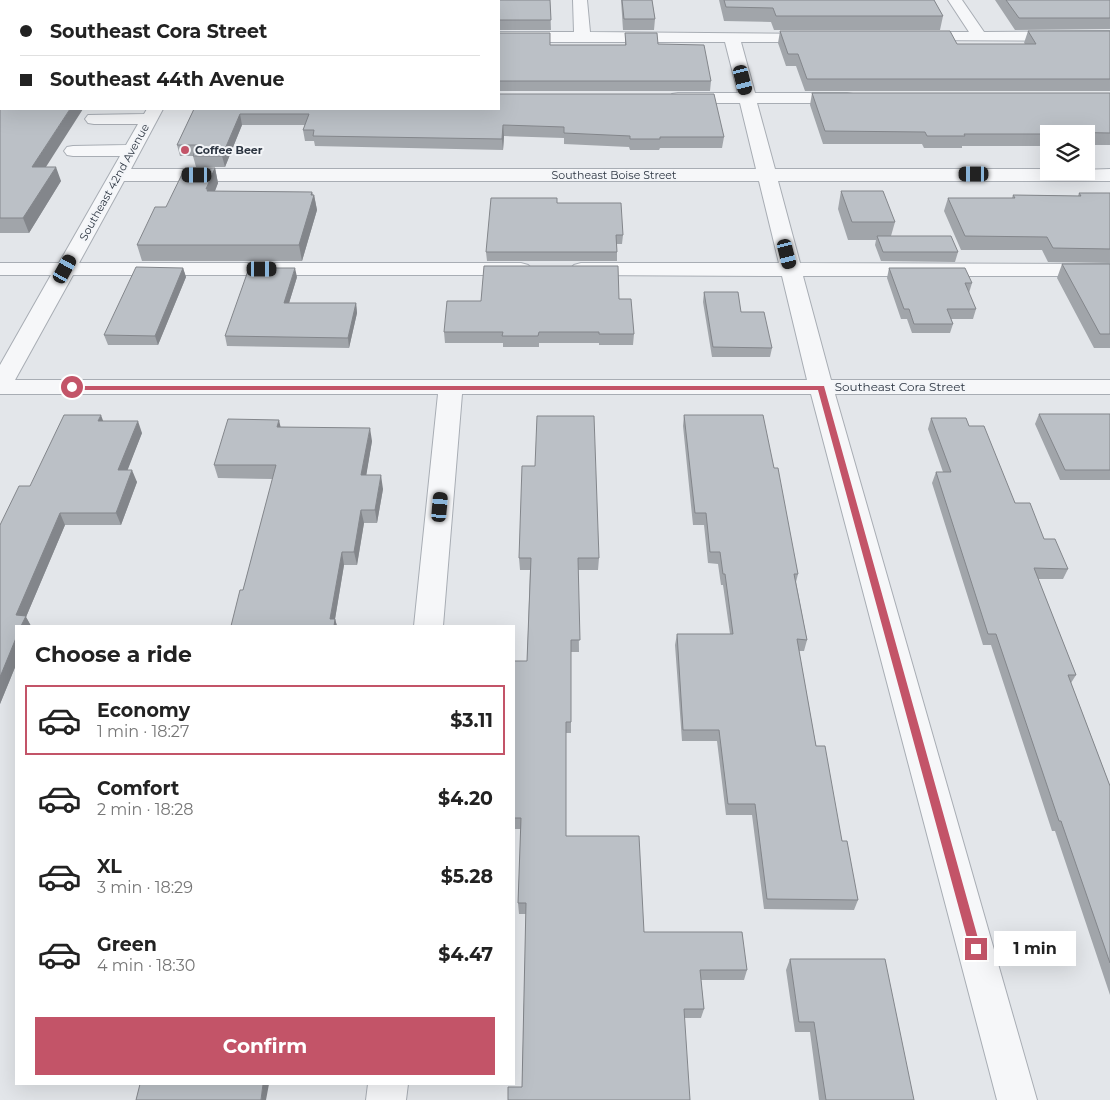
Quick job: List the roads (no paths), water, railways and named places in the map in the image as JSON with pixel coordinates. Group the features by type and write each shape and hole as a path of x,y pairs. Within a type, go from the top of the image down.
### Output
{"street":[{"path":"580,0 582,37"},
{"path":"955,0 980,36"},
{"path":"902,37 1110,36"},
{"path":"500,37 834,37"},
{"path":"732,37 821,387 1017,1100"},
{"path":"658,98 865,98"},
{"path":"94,119 152,114"},
{"name":"Southeast 42nd Avenue","path":"0,387 152,114"},
{"path":"73,151 132,150"},
{"name":"Southeast Boise Street","path":"118,175 1110,175"},
{"path":"0,269 1110,270"},
{"name":"Southeast Cora Street","path":"0,387 1110,387"},
{"path":"429,625 450,387"},
{"path":"386,1100 388,1085"}],"place":[{"name":"Coffee Beer","path":"185,150"}]}
